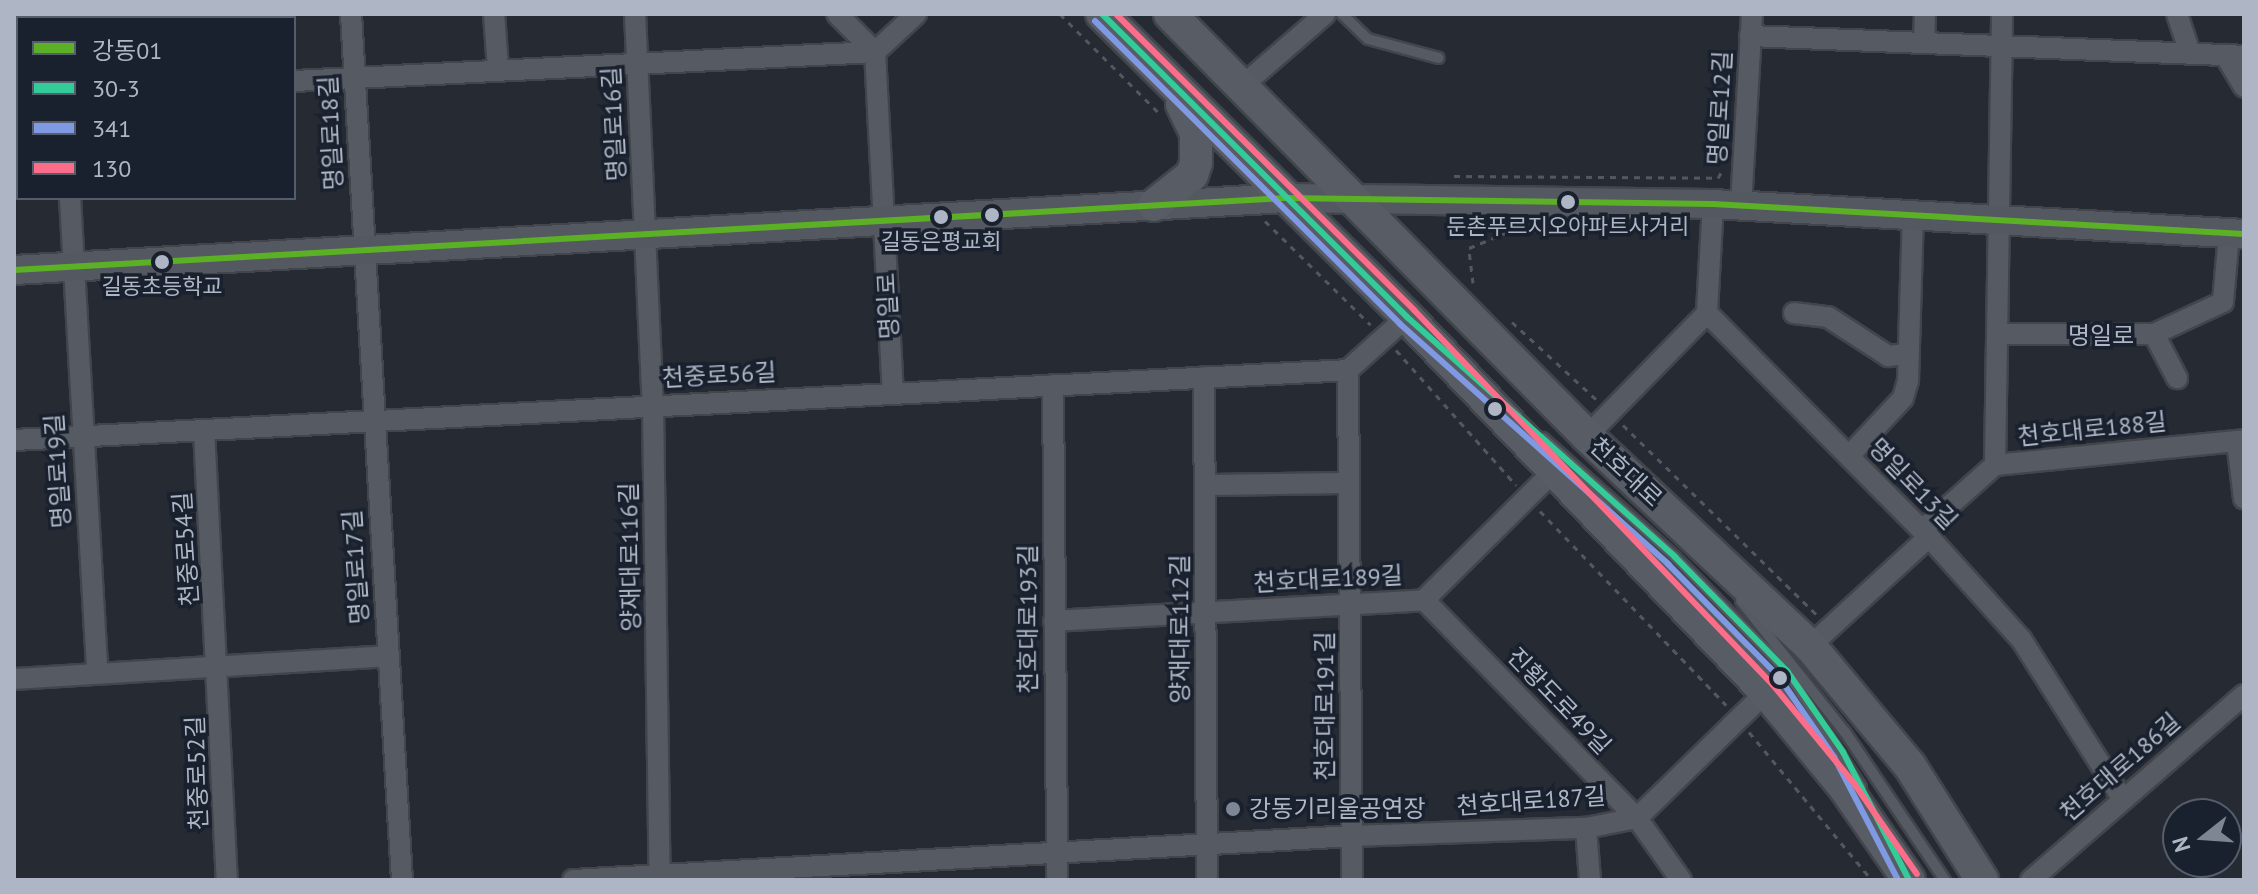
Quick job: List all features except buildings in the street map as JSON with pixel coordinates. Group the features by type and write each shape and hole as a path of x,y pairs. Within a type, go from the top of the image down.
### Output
{"main road":[{"path":"1102,14 1196,133 1196,163 1192,175 1154,205"},
{"name":"천호대로","path":"1170,14 1348,198 1587,436 1810,646 1910,766 1982,880"},
{"path":"1171,104 1285,198 1395,327 1552,473 1766,692 1845,788 1908,878"}],"street":[{"name":"명일로18길","path":"351,14 362,250"},
{"path":"494,14 498,69"},
{"name":"명일로16길","path":"635,14 645,232"},
{"path":"837,14 875,52"},
{"path":"296,81 637,60 875,52 916,14"},
{"path":"1241,87 1325,14"},
{"name":"명일로12길","path":"1724,195 1752,14"},
{"path":"1924,42 1925,14"},
{"path":"1995,465 2002,14"},
{"path":"2177,14 2190,53"},
{"path":"1750,36 2235,55 2244,87"},
{"name":"명일로","path":"875,52 893,393"},
{"path":"1587,436 1707,313 1724,195"},
{"name":"명일로","path":"14,270 1285,198 1724,195 1913,215 2236,233 2223,302 2154,334 1997,334"},
{"name":"명일로19길","path":"70,200 81,437 97,672"},
{"path":"1849,456 1903,398 1913,215"},
{"name":"양재대로116길","path":"645,232 653,405 660,878"},
{"name":"명일로17길","path":"362,250 402,880"},
{"name":"명일로13길","path":"1707,313 1926,534 2021,639 2122,798"},
{"path":"1794,313 1828,317 1888,356 1907,354"},
{"path":"1348,370 1395,327"},
{"name":"천호대로188길","path":"2154,334 2177,378"},
{"name":"천중로56길","path":"14,440 1348,370"},
{"name":"천호대로191길","path":"1348,370 1352,880"},
{"name":"양재대로112길","path":"1204,377 1207,880"},
{"name":"천호대로193길","path":"1053,385 1056,853"},
{"name":"천중로54길","path":"204,430 219,665"},
{"path":"2240,441 2244,499"},
{"name":"천호대로188길","path":"1810,646 1995,465 2240,441"},
{"name":"천호대로189길","path":"1054,621 1424,600 1552,473"},
{"path":"1205,485 1349,483"},
{"name":"진황도로49길","path":"1424,600 1637,818 1681,880"},
{"path":"14,679 388,656"},
{"name":"천중로52길","path":"219,665 227,880"},
{"name":"천호대로187길","path":"660,878 923,870 1056,853 1352,836 1586,828 1637,818 1766,692"},
{"name":"천호대로186길","path":"2031,880 2244,695"},
{"path":"1586,828 1590,880"},
{"path":"1056,853 1057,880"},
{"path":"573,880 660,878"}],"lane":[{"path":"1342,14 1368,39 1439,58"},
{"path":"1395,327 1675,557 1787,671 1843,752 1908,878"},
{"path":"1683,526 1845,732 1945,880"}],"path":[{"path":"1060,14 1171,104"},
{"path":"1439,177 1516,173 1724,195"},
{"path":"1244,200 1395,327 1527,497 1738,719 1872,880"}],"transit line":[{"name":"30-3","path":"1102,14 1407,317 1675,557 1787,671 1843,752 1909,880"},
{"name":"130","path":"1116,14 1414,310 1773,685 1853,782 1917,874"},
{"name":"341","path":"1095,21 1400,324 1668,564 1779,677 1834,757 1898,880"},
{"name":"강동01","path":"14,270 1285,198 1713,204 2244,234"}],"place":[{"name":"둔촌푸르지오아파트사거리","path":"1568,202"},
{"name":"길동은평교회","path":"941,217"},
{"name":"길동초등학교","path":"162,262"},
{"name":"강동기리울공연장","path":"1233,809"}]}
